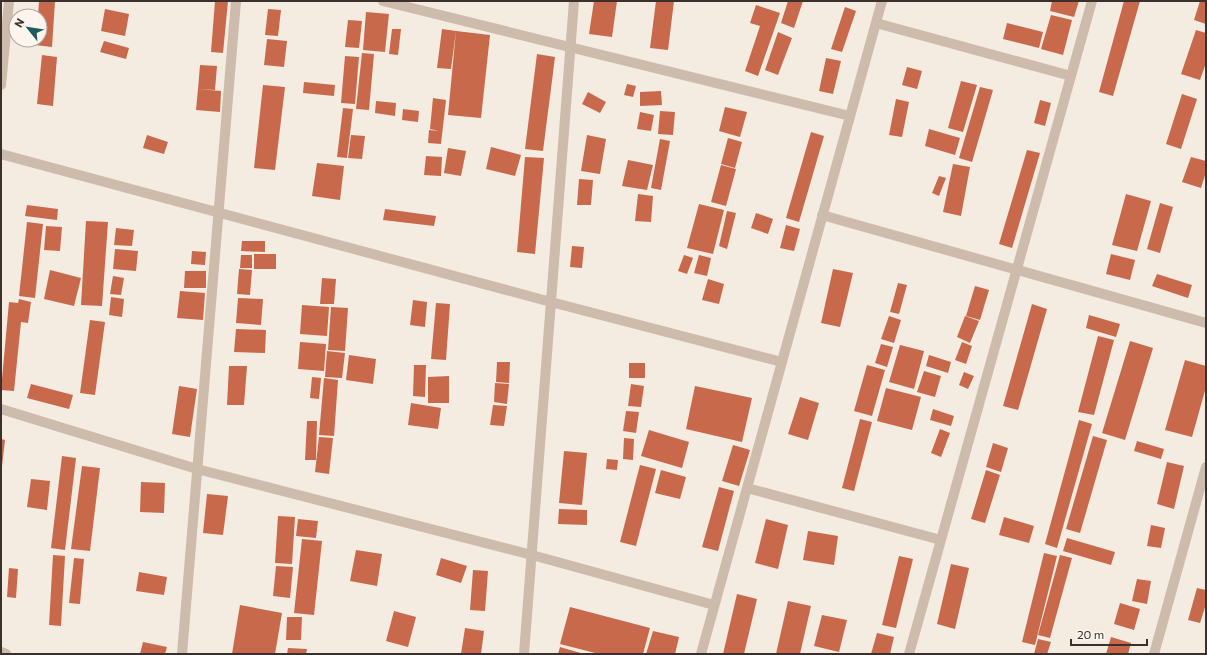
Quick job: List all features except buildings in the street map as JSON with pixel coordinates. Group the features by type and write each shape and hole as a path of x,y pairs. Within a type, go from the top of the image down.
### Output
{"street":[{"path":"1,85 9,1"},
{"path":"182,654 236,1"},
{"path":"383,1 850,116"},
{"path":"524,654 574,1"},
{"path":"701,654 882,1"},
{"path":"909,654 1092,1"},
{"path":"876,23 1071,76"},
{"path":"1,154 551,302 782,362"},
{"path":"822,215 1206,323"},
{"path":"1,409 197,469 532,555 714,605"},
{"path":"1154,654 1206,467"},
{"path":"747,488 941,540"},
{"path":"1,652 6,654"}]}
